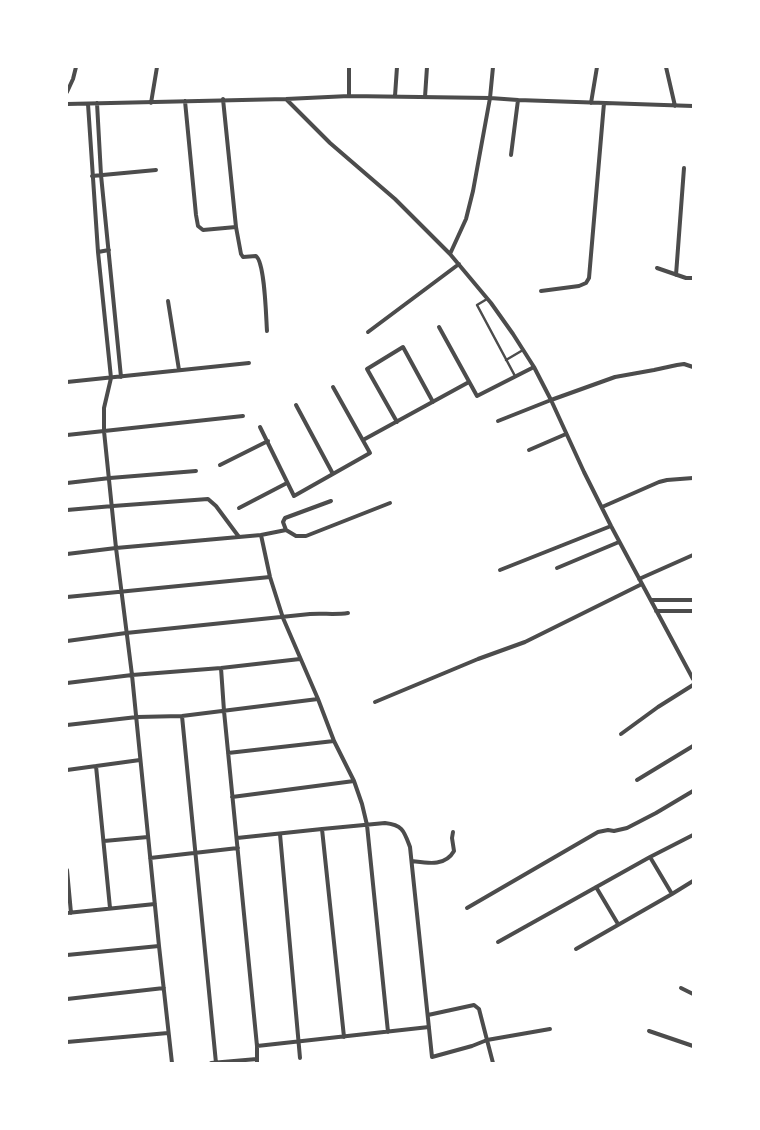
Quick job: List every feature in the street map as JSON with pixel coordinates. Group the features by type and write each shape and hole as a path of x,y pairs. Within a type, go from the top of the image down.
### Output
{"street":[{"path":"67,92 73,79 76,67"},
{"path":"152,103 157,67"},
{"path":"349,67 349,96"},
{"path":"395,96 396,67"},
{"path":"425,97 427,67"},
{"path":"450,254 466,219 478,166 490,98 493,67"},
{"path":"591,103 597,67"},
{"path":"666,67 675,106"},
{"path":"67,104 395,96 693,106"},
{"path":"223,99 236,227 242,256 256,256 260,261 263,278 267,331"},
{"path":"286,99 330,143 395,199 450,254 488,299 534,367 619,542 693,679"},
{"path":"511,155 518,100"},
{"path":"184,101 198,226 203,230 236,227"},
{"path":"97,103 101,175 121,377"},
{"path":"541,291 579,286 586,283 589,278 604,103"},
{"path":"88,104 95,221 111,378 104,408 104,431 113,506 116,548 137,717 140,760 172,1063"},
{"path":"676,275 684,168"},
{"path":"92,176 156,170"},
{"path":"95,221 106,218"},
{"path":"98,252 109,250"},
{"path":"368,332 459,264"},
{"path":"657,268 686,278 693,278"},
{"path":"168,301 179,370"},
{"path":"439,327 477,396 534,367"},
{"path":"397,422 367,369 403,347 434,402"},
{"path":"67,382 249,363"},
{"path":"498,421 615,377 677,364 684,364 693,367"},
{"path":"363,440 470,382"},
{"path":"260,427 294,496 370,453 333,387"},
{"path":"296,405 333,474"},
{"path":"67,436 244,416"},
{"path":"530,450 566,434"},
{"path":"220,466 268,441"},
{"path":"67,483 110,478 196,472"},
{"path":"602,506 659,482 682,478 693,478"},
{"path":"239,508 288,483"},
{"path":"67,510 208,499 216,506 240,537"},
{"path":"330,501 285,518 283,522 286,530 296,536 306,536 390,502"},
{"path":"500,570 611,526"},
{"path":"67,554 261,535 286,530"},
{"path":"261,535 270,577 283,618 318,699 334,741 354,781 362,804 367,825 388,1032"},
{"path":"557,568 619,542"},
{"path":"639,579 693,556"},
{"path":"67,597 270,577"},
{"path":"375,702 478,659 524,642 642,584"},
{"path":"651,600 693,600"},
{"path":"656,611 693,611"},
{"path":"67,641 126,633 283,618 310,614 322,613 338,615 348,613"},
{"path":"67,683 132,675 221,668 300,659"},
{"path":"212,1063 257,1061 257,1046 232,797 221,668"},
{"path":"621,734 693,685"},
{"path":"67,724 137,717 182,716 318,699"},
{"path":"182,716 190,782 195,854 216,1063"},
{"path":"228,753 334,741"},
{"path":"637,780 693,746"},
{"path":"67,770 140,760"},
{"path":"96,766 110,908"},
{"path":"232,797 354,781"},
{"path":"467,908 598,832 627,828 693,791"},
{"path":"237,838 367,825 391,824 400,827 404,832 410,847 412,861 433,1063"},
{"path":"322,829 344,1037"},
{"path":"412,861 430,864 447,860 454,851 452,838 453,832"},
{"path":"280,834 300,1041 300,1058"},
{"path":"498,942 693,834"},
{"path":"104,841 148,837"},
{"path":"150,858 238,848"},
{"path":"650,857 672,894"},
{"path":"67,870 69,913 155,904"},
{"path":"576,949 693,881"},
{"path":"596,887 618,924"},
{"path":"67,955 159,946"},
{"path":"67,999 164,988"},
{"path":"682,988 693,994"},
{"path":"428,1015 474,1005 479,1009 493,1063"},
{"path":"257,1046 429,1027"},
{"path":"432,1057 472,1046 487,1040 550,1029"},
{"path":"649,1031 693,1046"},
{"path":"67,1042 168,1033"}],"lane":[{"path":"488,299 477,305 515,376"},
{"path":"506,360 523,350"}]}
